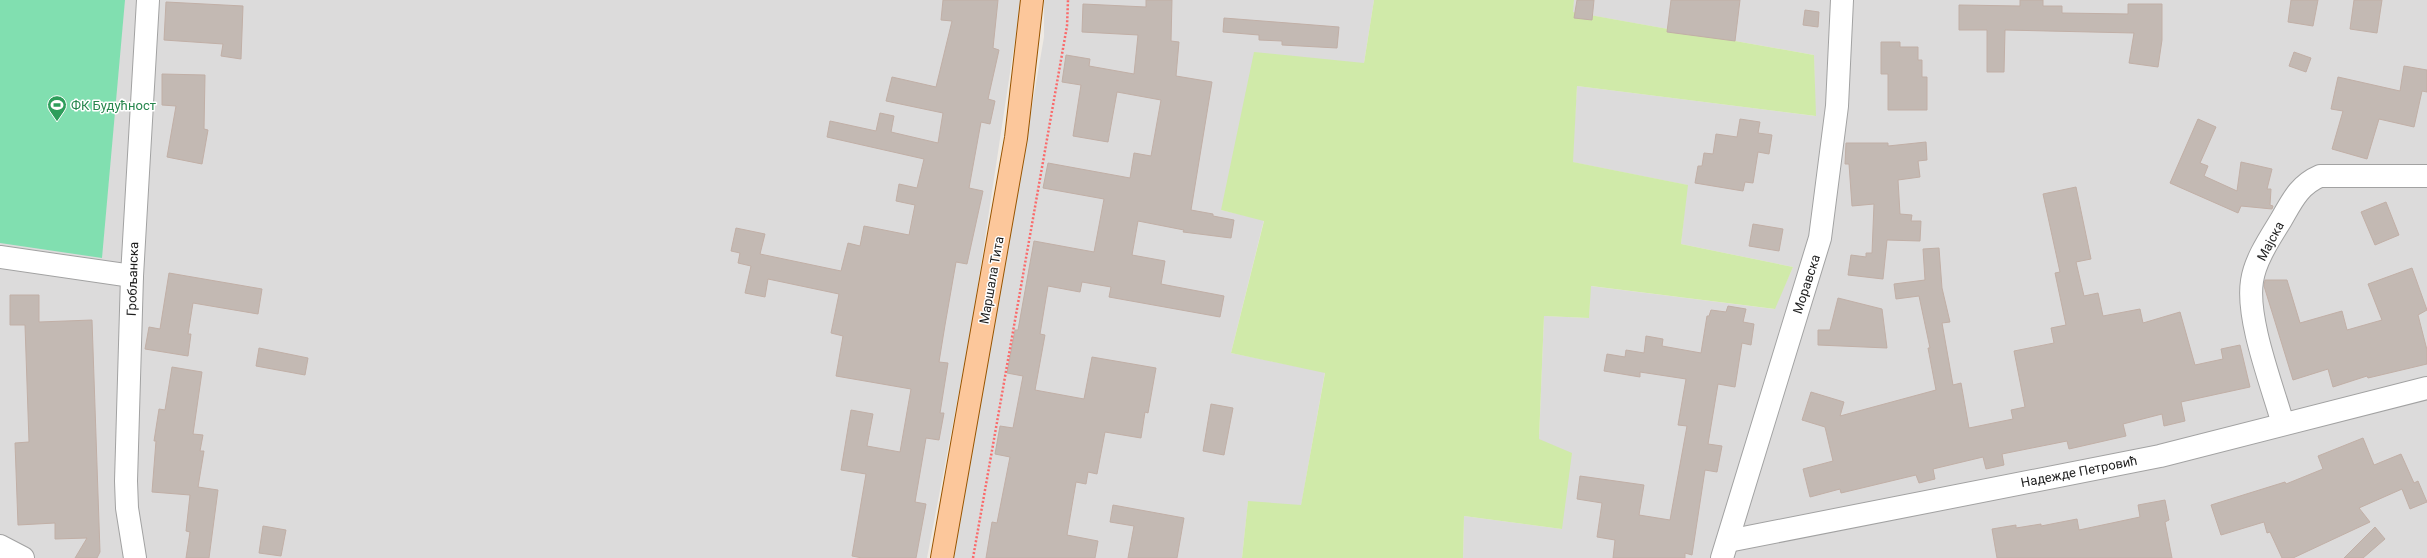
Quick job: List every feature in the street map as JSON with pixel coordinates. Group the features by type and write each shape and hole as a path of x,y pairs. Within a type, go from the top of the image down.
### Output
{"main road":[{"name":"Маршала Тита","path":"942,558 1016,138 1032,0"}],"street":[{"name":"Гробљанска","path":"135,558 127,508 126,481 132,276 148,0"},
{"name":"Моравска","path":"1725,549 1820,238 1836,106 1842,0"},
{"name":"Мајска","path":"2283,424 2258,336 2251,300 2252,280 2258,263 2274,231 2307,182 2320,176 2427,176"},
{"path":"0,257 132,276"},
{"name":"Надежде Петровић","path":"1725,549 2160,456 2427,388"},
{"path":"0,546 24,558"}],"path":[{"path":"973,558 1067,26 1068,0"}],"shaded area":[{"path":"0,0 1021,0 972,324 927,558 0,558"},
{"path":"1044,0 1374,0 1364,63 1221,210 1264,220 1231,353 1325,372 1301,506 1248,502 1242,558 954,558 1044,37"},
{"path":"1574,0 2427,0 2427,558 1463,558 1464,516 1562,529 1539,439 1544,316 1589,318 1590,286 1774,309 1793,267 1681,244 1687,185 1572,162 1577,86 1815,116 1814,55 1572,12"}],"green space":[{"name":"ФК Будућност","path":"0,0 125,0 102,258 0,243"},
{"path":"1374,0 1574,0 1573,12 1814,55 1816,116 1577,86 1573,162 1688,185 1681,244 1793,267 1775,309 1591,286 1589,318 1544,316 1539,439 1572,453 1562,529 1464,516 1463,558 1242,558 1248,501 1301,505 1325,373 1231,353 1264,221 1221,210 1254,52 1364,63"}],"building":[{"path":"943,0 998,0 993,48 999,50 988,99 995,101 990,124 981,122 969,188 983,191 967,264 956,262 939,362 948,363 940,413 944,413 939,440 926,438 915,502 926,504 916,558 862,558 852,556 866,474 841,470 851,410 873,414 867,446 900,452 911,389 836,376 843,336 831,333 839,294 768,279 765,297 745,293 751,266 738,263 740,253 731,251 736,228 765,234 760,254 841,271 848,243 860,246 864,226 909,235 915,205 896,201 899,184 917,188 924,159 827,137 830,121 876,131 880,113 894,116 891,132 938,143 943,113 886,101 892,77 936,87 952,21 941,20"},
{"path":"1146,0 1172,0 1171,41 1179,42 1176,76 1212,82 1191,210 1234,220 1231,238 1183,232 1184,230 1138,221 1132,255 1165,261 1161,284 1224,296 1220,317 1109,297 1111,287 1082,282 1080,292 1048,286 1040,334 1045,335 1035,390 1084,399 1092,357 1156,368 1148,413 1145,412 1141,438 1105,432 1097,474 1088,472 1086,484 1076,482 1067,535 1098,541 1095,558 986,558 992,522 997,523 1010,457 995,454 1000,426 1013,428 1023,376 1007,373 1015,330 1018,330 1034,241 1094,252 1104,199 1043,188 1048,163 1130,178 1134,153 1151,156 1161,100 1117,92 1108,142 1073,136 1081,85 1062,82 1066,55 1090,59 1089,66 1134,74 1138,35 1082,32 1083,4 1146,7"},
{"path":"1577,0 1594,0 1592,20 1574,18"},
{"path":"1671,0 1740,0 1735,41 1667,32"},
{"path":"2020,0 2043,0 2043,6 2062,6 2062,13 2128,14 2128,4 2162,4 2162,40 2158,67 2129,63 2134,33 2005,30 2004,72 1987,72 1987,30 1959,30 1959,5 2020,6"},
{"path":"2291,0 2318,0 2313,26 2288,22"},
{"path":"2354,0 2382,0 2377,33 2350,29"},
{"path":"166,2 243,6 241,59 221,56 223,44 164,40"},
{"path":"1805,10 1819,12 1818,27 1803,25"},
{"path":"1224,18 1339,27 1337,48 1282,45 1282,41 1259,40 1259,35 1223,32"},
{"path":"1881,42 1900,42 1900,47 1918,47 1918,60 1922,60 1922,77 1927,77 1927,110 1888,110 1888,74 1881,74"},
{"path":"2294,52 2311,58 2306,72 2289,66"},
{"path":"2404,66 2427,70 2427,92 2422,91 2414,127 2379,119 2367,159 2332,149 2343,111 2331,109 2338,77 2400,91"},
{"path":"162,74 205,75 204,129 208,130 202,164 167,157 176,106 162,105"},
{"path":"1740,119 1760,122 1758,133 1772,135 1769,154 1758,152 1753,183 1745,182 1743,191 1695,183 1698,166 1702,166 1704,153 1713,154 1716,134 1737,137"},
{"path":"2198,119 2216,127 2200,163 2208,166 2204,176 2237,191 2241,162 2272,169 2267,189 2271,189 2270,205 2273,206 2272,209 2241,206 2238,213 2170,183"},
{"path":"1926,142 1927,160 1918,161 1920,177 1898,180 1900,214 1912,215 1911,221 1921,221 1920,241 1887,240 1883,279 1848,275 1851,255 1866,257 1866,253 1872,253 1874,204 1852,206 1849,164 1845,164 1846,143 1888,143 1888,146"},
{"path":"2076,187 2091,259 2076,262 2084,296 2098,293 2103,316 2140,309 2143,323 2180,312 2195,365 2223,359 2221,349 2240,345 2250,387 2181,402 2185,421 2164,426 2162,414 2123,424 2126,436 2069,449 2067,441 2002,454 2004,465 1986,469 1983,457 1933,469 1935,479 1919,483 1916,475 1841,493 1840,489 1810,497 1803,469 1833,461 1825,427 1802,420 1811,392 1844,402 1840,416 1936,390 1928,348 1930,348 1919,296 1896,299 1894,284 1925,280 1923,249 1939,248 1942,288 1950,322 1942,323 1953,385 1961,383 1969,428 2013,419 2011,410 2025,407 2014,351 2054,343 2051,328 2066,325 2055,273 2060,272 2043,194"},
{"path":"2386,202 2399,235 2375,245 2361,212"},
{"path":"1753,224 1783,229 1779,251 1749,246"},
{"path":"2412,268 2427,310 2418,315 2427,350 2427,364 2368,378 2367,376 2333,387 2328,369 2293,380 2264,286 2265,280 2287,280 2300,323 2342,311 2347,330 2382,320 2368,284"},
{"path":"169,273 262,289 258,314 193,303 188,334 191,334 188,356 145,349 149,327 160,329"},
{"path":"10,295 39,295 39,322 92,320 100,552 97,558 75,558 87,538 55,539 55,523 18,525 15,443 29,442 25,325 10,325"},
{"path":"1838,298 1882,309 1887,348 1818,345 1818,330 1830,330"},
{"path":"1728,306 1746,309 1743,322 1754,324 1751,345 1742,343 1735,387 1718,384 1708,444 1722,446 1717,472 1705,470 1692,555 1685,553 1685,558 1613,558 1615,540 1597,537 1602,503 1577,499 1580,476 1644,485 1639,515 1670,520 1687,426 1678,425 1686,379 1640,372 1640,377 1604,371 1607,354 1625,357 1626,350 1644,353 1646,336 1663,339 1662,346 1701,353 1707,316 1709,316 1711,310 1726,312"},
{"path":"259,348 308,358 305,375 256,366"},
{"path":"172,367 202,372 193,434 203,435 200,451 204,451 198,487 218,490 209,558 186,558 190,532 186,531 190,495 152,492 156,441 154,441 159,409 165,410"},
{"path":"1211,404 1233,408 1224,455 1203,451"},
{"path":"2363,438 2374,465 2401,454 2414,483 2418,481 2427,502 2410,509 2402,489 2359,508 2370,522 2293,558 2282,558 2270,532 2267,533 2264,522 2221,535 2211,505 2285,482 2286,484 2323,469 2318,456"},
{"path":"2165,500 2169,520 2165,522 2172,558 1997,558 1992,529 2016,525 2016,528 2041,524 2041,526 2077,519 2079,530 2140,517 2138,505"},
{"path":"1113,505 1184,518 1177,558 1128,558 1134,526 1110,522"},
{"path":"263,526 286,530 281,556 259,553"},
{"path":"2375,527 2385,539 2363,558 2344,558"}],"place":[{"name":"ФК Будућност","path":"57,122"}]}
